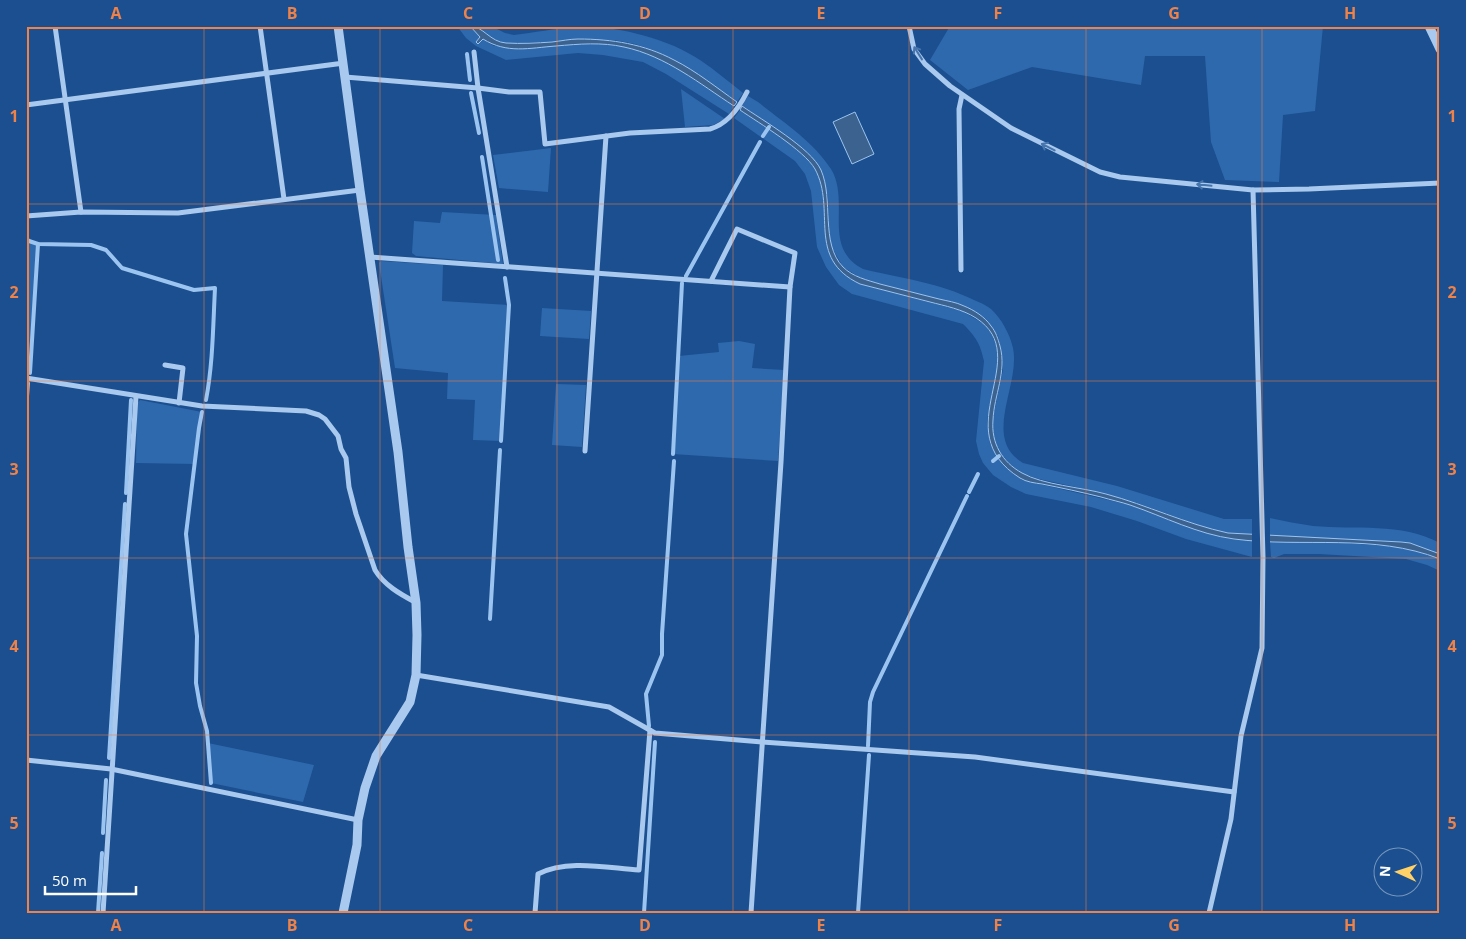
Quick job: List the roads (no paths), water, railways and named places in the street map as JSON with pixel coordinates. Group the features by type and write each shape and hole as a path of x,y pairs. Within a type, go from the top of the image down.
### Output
{"street":[{"path":"55,26 81,212"},
{"path":"260,26 284,199"},
{"path":"338,26 398,452 416,603 417,635 416,675 410,702 376,756 358,820 357,845 343,913"},
{"path":"909,26 914,48 925,64 950,86 1011,128 1100,172 1120,177 1252,190 1440,183"},
{"path":"1429,26 1440,49"},
{"path":"474,52 478,88 507,267"},
{"path":"26,105 344,63"},
{"path":"346,77 509,92 540,92 545,144 630,133 710,129 719,126 732,116 747,93"},
{"path":"961,270 960,109 962,95"},
{"path":"584,451 606,136"},
{"path":"26,216 81,212 178,213 360,190"},
{"path":"1209,913 1230,828 1241,736 1262,648 1263,557 1252,190"},
{"path":"710,281 737,229 796,253 790,287 782,462 751,913"},
{"path":"370,257 790,287"},
{"path":"164,365 183,368 179,403"},
{"path":"26,378 202,406 306,411 320,415 338,436 341,449 346,458 349,487 371,562 380,578 416,603"},
{"path":"103,913 136,396"},
{"path":"416,675 609,707 655,733 975,757 1234,792"},
{"path":"535,913 538,874 551,868 576,866 639,870 650,730"},
{"path":"26,760 112,769 358,820"}],"waterway":[{"path":"467,54 470,80"},
{"path":"471,93 479,133"},
{"path":"763,136 769,127"},
{"path":"686,276 760,142"},
{"path":"482,157 498,260"},
{"path":"26,240 38,244 91,245 106,250 122,268 194,290 215,288 211,358 206,400"},
{"path":"30,373 38,244"},
{"path":"501,441 509,305 505,278"},
{"path":"673,454 682,283"},
{"path":"26,409 28,383"},
{"path":"126,493 131,400"},
{"path":"202,412 186,534 197,636 196,683 207,731 211,783"},
{"path":"490,619 500,450"},
{"path":"993,461 999,456"},
{"path":"649,726 646,694 662,655 674,461"},
{"path":"969,492 978,474"},
{"path":"868,746 870,702 873,692 967,496"},
{"path":"109,758 125,504"},
{"path":"644,913 655,742"},
{"path":"858,913 869,755"},
{"path":"103,833 106,780"},
{"path":"98,913 102,853"}]}
